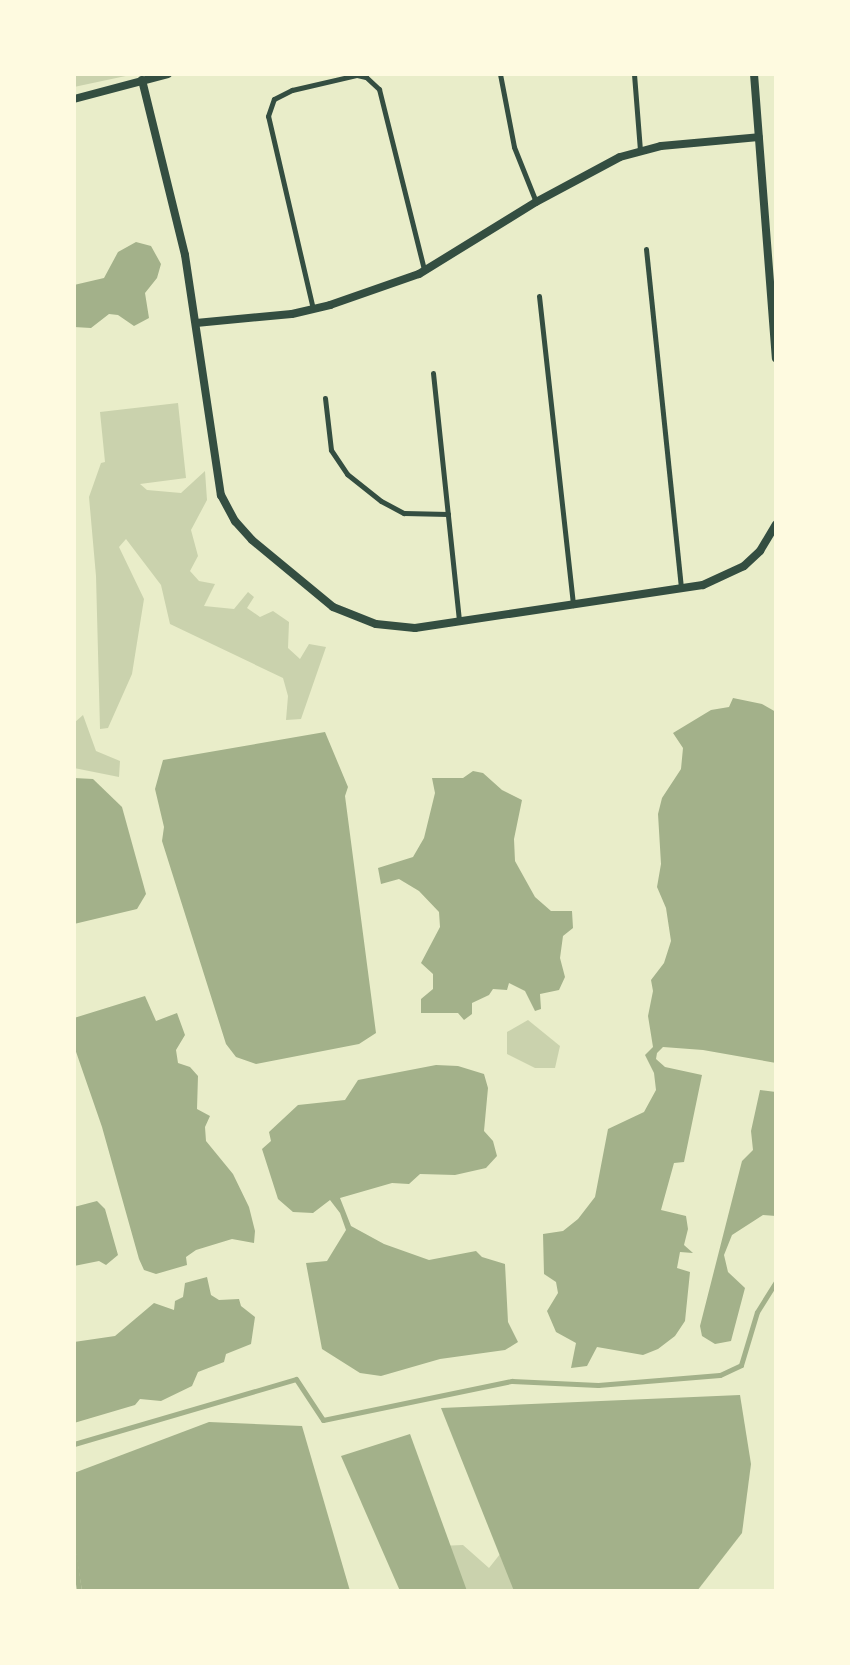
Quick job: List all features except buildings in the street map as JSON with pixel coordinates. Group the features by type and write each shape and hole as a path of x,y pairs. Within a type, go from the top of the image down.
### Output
{"street":[{"path":"74,99 168,74"},
{"path":"754,74 776,358"},
{"path":"142,80 185,255 217,479 228,510 242,531 333,607 346,614 395,628 460,623 681,587 724,578 744,566 760,551 776,524"},
{"path":"196,323 314,310 424,271 601,165 640,150 759,137"}],"lane":[{"path":"500,74 514,147 536,202"},
{"path":"634,74 640,150"},
{"path":"314,310 268,116 274,99 292,90 357,75 366,77 379,89 424,271"},
{"path":"646,249 681,587"},
{"path":"539,296 573,605"},
{"path":"433,373 460,623"},
{"path":"325,398 331,450 347,474 392,508 416,516 448,514"}],"shaded area":[{"path":"74,74 135,74 74,87"},
{"path":"136,242 151,246 161,264 157,278 145,293 149,318 134,326 118,315 109,314 91,328 74,327 74,285 104,278 118,252"},
{"path":"178,403 186,478 140,484 147,490 181,493 205,471 207,500 191,530 198,556 190,571 199,581 215,584 204,606 234,609 248,592 254,597 247,608 260,617 273,611 289,622 288,648 300,659 309,644 326,647 301,719 286,720 288,696 283,678 170,624 161,585 126,539 119,547 144,599 132,674 108,728 100,729 96,576 89,497 101,463 105,462 100,412"},
{"path":"733,698 762,704 776,712 776,1063 703,1050 663,1047 657,1053 656,1059 665,1067 702,1075 684,1162 674,1163 661,1210 686,1216 688,1229 684,1245 693,1253 680,1252 677,1268 690,1272 685,1321 675,1336 658,1349 643,1355 597,1347 587,1366 571,1368 576,1343 556,1332 547,1311 558,1293 556,1282 544,1274 543,1234 563,1231 578,1219 595,1197 608,1129 644,1112 656,1090 654,1073 645,1055 653,1047 648,1016 653,991 651,980 664,963 671,941 666,908 657,887 661,864 658,814 662,798 681,769 683,748 673,733 711,710 729,707"},
{"path":"83,715 96,751 120,761 119,777 74,768 74,723"},
{"path":"325,732 348,787 345,796 376,1033 359,1044 256,1064 236,1057 226,1044 162,841 164,827 155,789 163,760"},
{"path":"473,771 483,773 502,790 522,800 514,839 515,861 535,897 551,911 572,911 573,928 563,936 560,958 565,977 559,990 540,994 541,1009 535,1011 525,991 509,983 507,990 493,989 489,995 472,1003 472,1014 464,1020 458,1013 421,1013 421,999 433,989 433,974 421,963 440,927 439,912 419,891 399,879 381,884 378,868 413,857 424,838 435,793 432,778 463,778"},
{"path":"74,778 93,779 122,807 146,894 137,909 74,924"},
{"path":"145,996 156,1021 177,1013 185,1035 176,1050 178,1063 190,1067 198,1076 197,1109 210,1116 205,1127 206,1141 233,1174 249,1207 255,1231 254,1243 232,1239 196,1250 186,1257 187,1265 156,1274 144,1270 139,1259 102,1127 74,1046 74,1018"},
{"path":"528,1020 560,1046 555,1068 535,1068 507,1054 507,1032"},
{"path":"436,1065 458,1066 484,1074 488,1088 484,1131 493,1141 497,1156 486,1168 455,1175 420,1174 409,1184 392,1183 340,1198 351,1226 384,1244 429,1260 476,1251 482,1257 505,1264 508,1322 518,1342 505,1350 440,1359 381,1376 360,1373 322,1349 306,1263 327,1261 346,1230 340,1213 330,1200 313,1213 293,1212 278,1199 262,1149 271,1141 269,1132 298,1105 345,1100 358,1080"},
{"path":"760,1090 776,1092 776,1216 763,1215 732,1235 724,1255 728,1272 745,1288 731,1341 715,1344 702,1336 700,1326 742,1161 753,1150 751,1131"},
{"path":"97,1201 105,1209 118,1255 106,1265 99,1261 74,1266 74,1207"},
{"path":"207,1277 211,1295 219,1300 239,1299 241,1306 255,1317 251,1344 226,1354 224,1362 198,1372 192,1386 161,1401 140,1399 135,1405 74,1423 74,1342 115,1336 154,1303 174,1310 175,1301 183,1297 185,1283"},
{"path":"740,1395 751,1464 742,1533 697,1591 514,1591 441,1408"},
{"path":"209,1422 302,1426 350,1591 82,1591 74,1541 74,1473"},
{"path":"410,1434 467,1591 400,1591 341,1456"},
{"path":"512,1539 539,1591 458,1591 416,1547 463,1545 489,1568"}],"waterway":[{"path":"74,1444 296,1379 323,1420 512,1381 598,1385 720,1375 741,1365 757,1312 776,1282"},
{"path":"74,1555 79,1591"}]}
